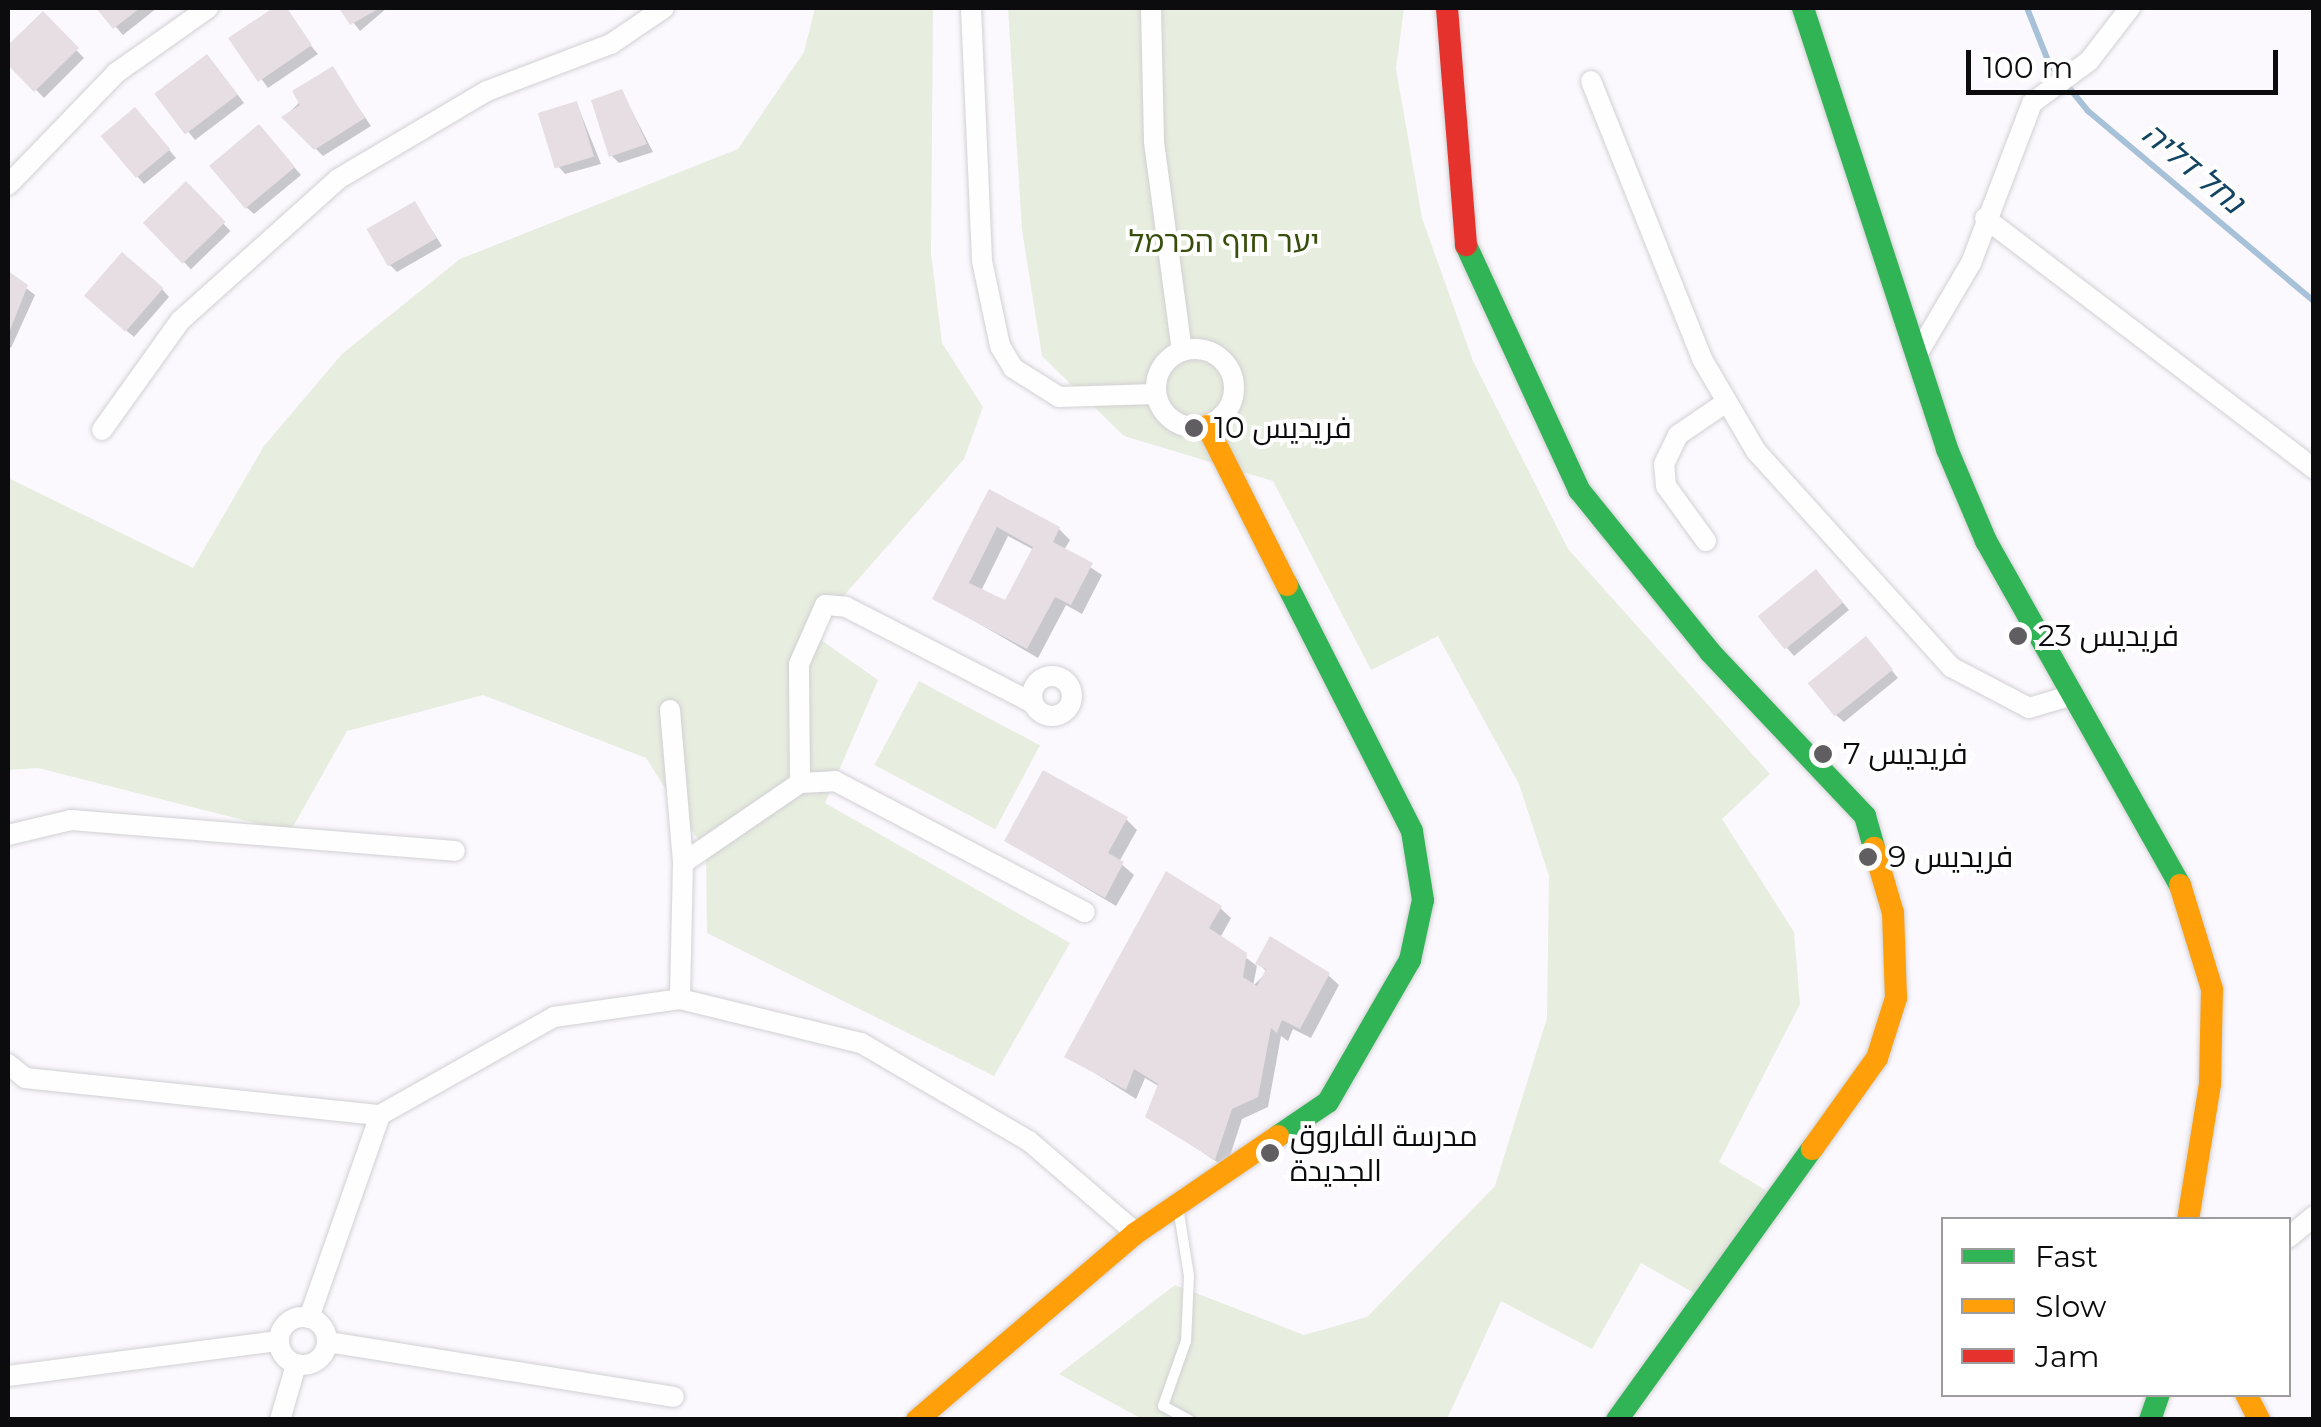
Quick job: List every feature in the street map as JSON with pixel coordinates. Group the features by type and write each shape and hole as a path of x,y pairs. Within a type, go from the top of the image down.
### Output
{"street":[{"path":"8,185 116,73 208,8"},
{"path":"102,430 180,322 338,179 487,91 611,44 664,8"},
{"path":"971,8 982,261 1000,346 1013,368 1059,396 1110,402 1156,394"},
{"path":"1151,8 1154,142 1182,351"},
{"path":"1447,8 1461,232 1579,490 1710,652 1865,816 1893,913 1896,998 1877,1058 1617,1420"},
{"path":"1803,8 1921,348 1947,449 1978,522 2178,880 2212,989 2210,1084 2188,1217"},
{"path":"1921,348 1971,263 2009,149 2047,92 2077,71 2130,8"},
{"path":"1592,82 1725,404 1930,650 2028,708 2073,695"},
{"path":"1985,218 2314,468"},
{"path":"1207,350 1233,376 1233,401 1207,426 1180,425 1156,394 1161,368 1182,351 1207,350"},
{"path":"1706,541 1666,486 1664,464 1678,436 1725,404"},
{"path":"918,1420 1136,1232 1328,1102 1410,960 1423,900 1412,831 1207,426"},
{"path":"800,783 798,664 825,605 846,607 1033,703"},
{"path":"670,710 683,864 680,999"},
{"path":"683,864 800,783 834,780 1085,912"},
{"path":"8,835 71,820 455,852"},
{"path":"8,1064 25,1078 380,1115 554,1017 680,999 878,1052 1029,1142 1136,1232"},
{"path":"309,1318 380,1115"},
{"path":"2291,1235 2314,1216"},
{"path":"279,1341 288,1322 309,1318"},
{"path":"309,1318 328,1342 674,1398"},
{"path":"279,1341 296,1365"},
{"path":"8,1376 279,1341"},
{"path":"296,1365 317,1362 328,1342"},
{"path":"280,1420 296,1365"},
{"path":"2248,1397 2259,1420"}],"lane":[{"path":"1178,1206 1190,1276 1186,1341 1163,1406 1189,1420"}],"green space":[{"path":"815,8 933,8 931,253 942,343 983,407 964,459 811,633 878,680 825,803 1070,943 994,1076 707,933 706,852 646,758 483,695 347,731 290,832 38,768 8,770 8,478 193,568 264,446 342,354 460,259 738,149 804,52"},
{"name":"יער חוף הכרמל","path":"1008,8 1404,8 1396,69 1422,218 1473,361 1568,549 1770,774 1722,819 1794,932 1800,1004 1719,1162 1780,1199 1705,1299 1641,1263 1592,1349 1501,1301 1447,1419 1142,1419 1059,1374 1175,1285 1304,1335 1367,1317 1495,1186 1547,1018 1549,876 1519,784 1438,636 1371,670 1273,481 1124,436 1042,356 1022,230"},
{"path":"919,681 1040,745 995,829 874,765"}],"building":[{"path":"96,8 140,8 113,29"},
{"path":"273,8 287,8 312,45 258,82 228,38"},
{"path":"339,8 380,8 350,25"},
{"path":"43,11 79,48 34,92 8,65 8,45"},
{"path":"207,54 238,95 185,134 154,94"},
{"path":"333,66 365,118 314,150 281,117 300,105 292,91"},
{"path":"622,89 647,144 609,157 591,100"},
{"path":"577,101 594,156 555,168 538,113"},
{"path":"135,107 170,149 136,178 101,136"},
{"path":"259,124 295,167 245,209 209,166"},
{"path":"186,181 226,222 182,264 143,223"},
{"path":"415,201 436,238 388,266 367,229"},
{"path":"122,252 164,288 125,332 84,296"},
{"path":"8,271 28,285 8,335"},
{"path":"989,489 1060,527 1053,542 1093,563 1071,605 1055,597 1027,649 932,599","holes":["997,527 1033,547 1005,600 969,583"]},
{"path":"1816,569 1843,602 1785,650 1758,616"},
{"path":"1866,636 1893,669 1835,717 1808,683"},
{"path":"1043,770 1128,817 1108,853 1124,862 1105,898 1004,841"},
{"path":"1166,871 1222,906 1209,928 1247,953 1243,977 1257,986 1266,969 1255,964 1270,936 1330,973 1300,1029 1282,1020 1277,1033 1271,1028 1258,1097 1232,1109 1215,1160 1145,1117 1158,1084 1134,1069 1126,1090 1064,1057"}],"waterway":[{"name":"נחל דליה","path":"2027,8 2049,63 2088,111 2314,301"}],"traffic: fast":[{"path":"1803,8 1947,449 1986,541 2180,885"},
{"path":"1466,245 1579,490 1710,652 1865,816 1874,848"},
{"path":"1278,1136 1328,1102 1410,960 1423,900 1412,831 1287,585"},
{"path":"1617,1420 1812,1149"},
{"path":"2150,1420 2158,1397"}],"traffic: slow":[{"path":"1207,426 1287,585"},
{"path":"1812,1149 1877,1058 1896,998 1893,913 1874,848"},
{"path":"2180,885 2212,989 2210,1084 2188,1217"},
{"path":"917,1420 1136,1233 1278,1136"},
{"path":"2248,1397 2259,1420"}],"traffic: jam":[{"path":"1447,8 1466,245"}],"place":[{"name":"فريديس 10","path":"1194,428"},
{"name":"فريديس 23","path":"2018,636"},
{"name":"فريديس 7","path":"1823,754"},
{"name":"فريديس 9","path":"1868,857"},
{"name":"مدرسة الفاروق الجديدة","path":"1270,1153"}]}
